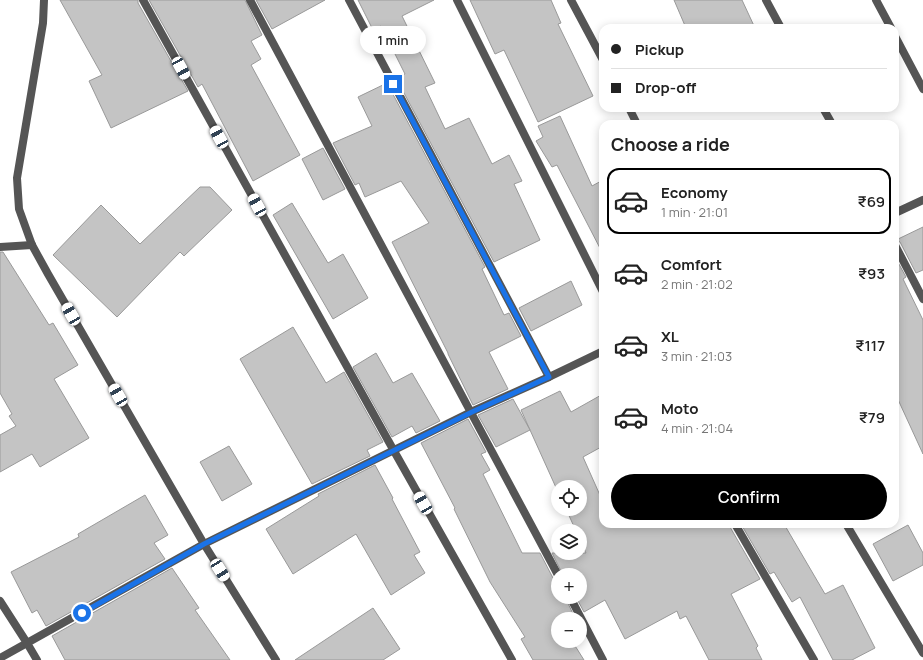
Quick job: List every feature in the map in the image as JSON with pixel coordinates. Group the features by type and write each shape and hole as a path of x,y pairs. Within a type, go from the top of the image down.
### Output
{"street":[{"path":"44,0 44,23 17,178 19,209 32,245 204,544 276,660"},
{"path":"143,0 512,660"},
{"path":"250,0 554,568"},
{"path":"349,0 549,377"},
{"path":"457,0 599,284"},
{"path":"571,0 599,52"},
{"path":"766,0 779,24"},
{"path":"876,0 889,24"},
{"path":"899,44 923,89"},
{"path":"899,211 923,200"},
{"path":"0,247 32,245"},
{"path":"899,253 923,300"},
{"path":"0,658 204,544 472,412 599,353"},
{"path":"737,528 814,660"},
{"path":"848,528 923,653"},
{"path":"0,601 37,660"},
{"path":"574,604 603,660"}],"building":[{"path":"60,0 138,0 138,3 188,91 111,128 89,81 102,75"},
{"path":"149,0 245,0 262,35 251,41 261,59 251,65 300,155 253,181 202,84 198,87"},
{"path":"256,0 325,0 272,29"},
{"path":"358,0 434,0 402,16 435,83 425,87 445,129 469,118 492,164 509,155 522,181 514,184 540,240 494,262 396,78 405,74 381,26 373,30"},
{"path":"470,0 551,0 561,23 558,24 593,96 538,122 504,50 495,54"},
{"path":"674,0 742,0 753,24 684,24"},
{"path":"387,83 485,267 482,269 504,315 509,313 521,336 489,352 508,389 473,405 392,242 429,223 401,181 365,197 359,183 355,185 333,143 372,126 358,97"},
{"path":"560,116 592,186 599,182 599,246 557,165 552,167 536,141 543,137 538,126"},
{"path":"323,148 345,189 323,200 302,159"},
{"path":"200,187 210,187 232,210 184,256 180,252 117,317 53,255 101,205 140,244"},
{"path":"292,203 328,263 343,254 368,298 333,319 273,215"},
{"path":"923,227 923,270 916,273 899,242 899,239"},
{"path":"0,252 3,252 49,325 53,323 78,365 54,379 89,438 40,467 32,454 0,472 0,435 16,426 9,416 12,414 0,393"},
{"path":"899,264 906,277 903,279 923,320 923,454 899,402"},
{"path":"571,281 582,305 531,331 519,308"},
{"path":"293,327 326,383 344,372 383,442 367,450 370,456 312,484 240,359"},
{"path":"376,353 393,383 412,373 440,421 416,433 412,426 392,437 353,367"},
{"path":"560,391 571,412 599,396 599,448 583,457 599,493 599,528 731,528 760,579 731,594 758,646 756,648 762,660 709,660 686,616 680,619 677,611 625,639 605,600 584,612 580,604 587,604 587,568 560,568 556,560 587,560 587,524 573,524 569,516 587,516 587,480 553,480 521,410"},
{"path":"513,399 530,430 496,447 478,415"},
{"path":"468,419 486,452 481,454 490,470 483,474 522,553 540,553 551,574 551,604 568,604 572,612 551,612 551,648 576,648 584,660 533,660 521,639 525,637 490,582 454,509 455,508 421,443"},
{"path":"229,446 252,484 222,501 200,462"},
{"path":"375,465 420,552 414,555 425,573 391,595 356,534 293,574 266,529 319,496 318,494"},
{"path":"145,495 168,535 154,543 165,559 46,626 37,610 32,613 11,572 79,537 78,534"},
{"path":"908,525 923,553 923,565 893,581 873,544"},
{"path":"743,528 786,528 825,594 843,585 875,648 852,660 833,660 800,597 792,602 774,572 770,574"},
{"path":"172,568 199,608 195,610 230,660 65,660 52,636"},
{"path":"373,608 400,649 383,660 295,660"}],"route":[{"path":"82,613 204,544 472,412 549,377 393,84"}]}
